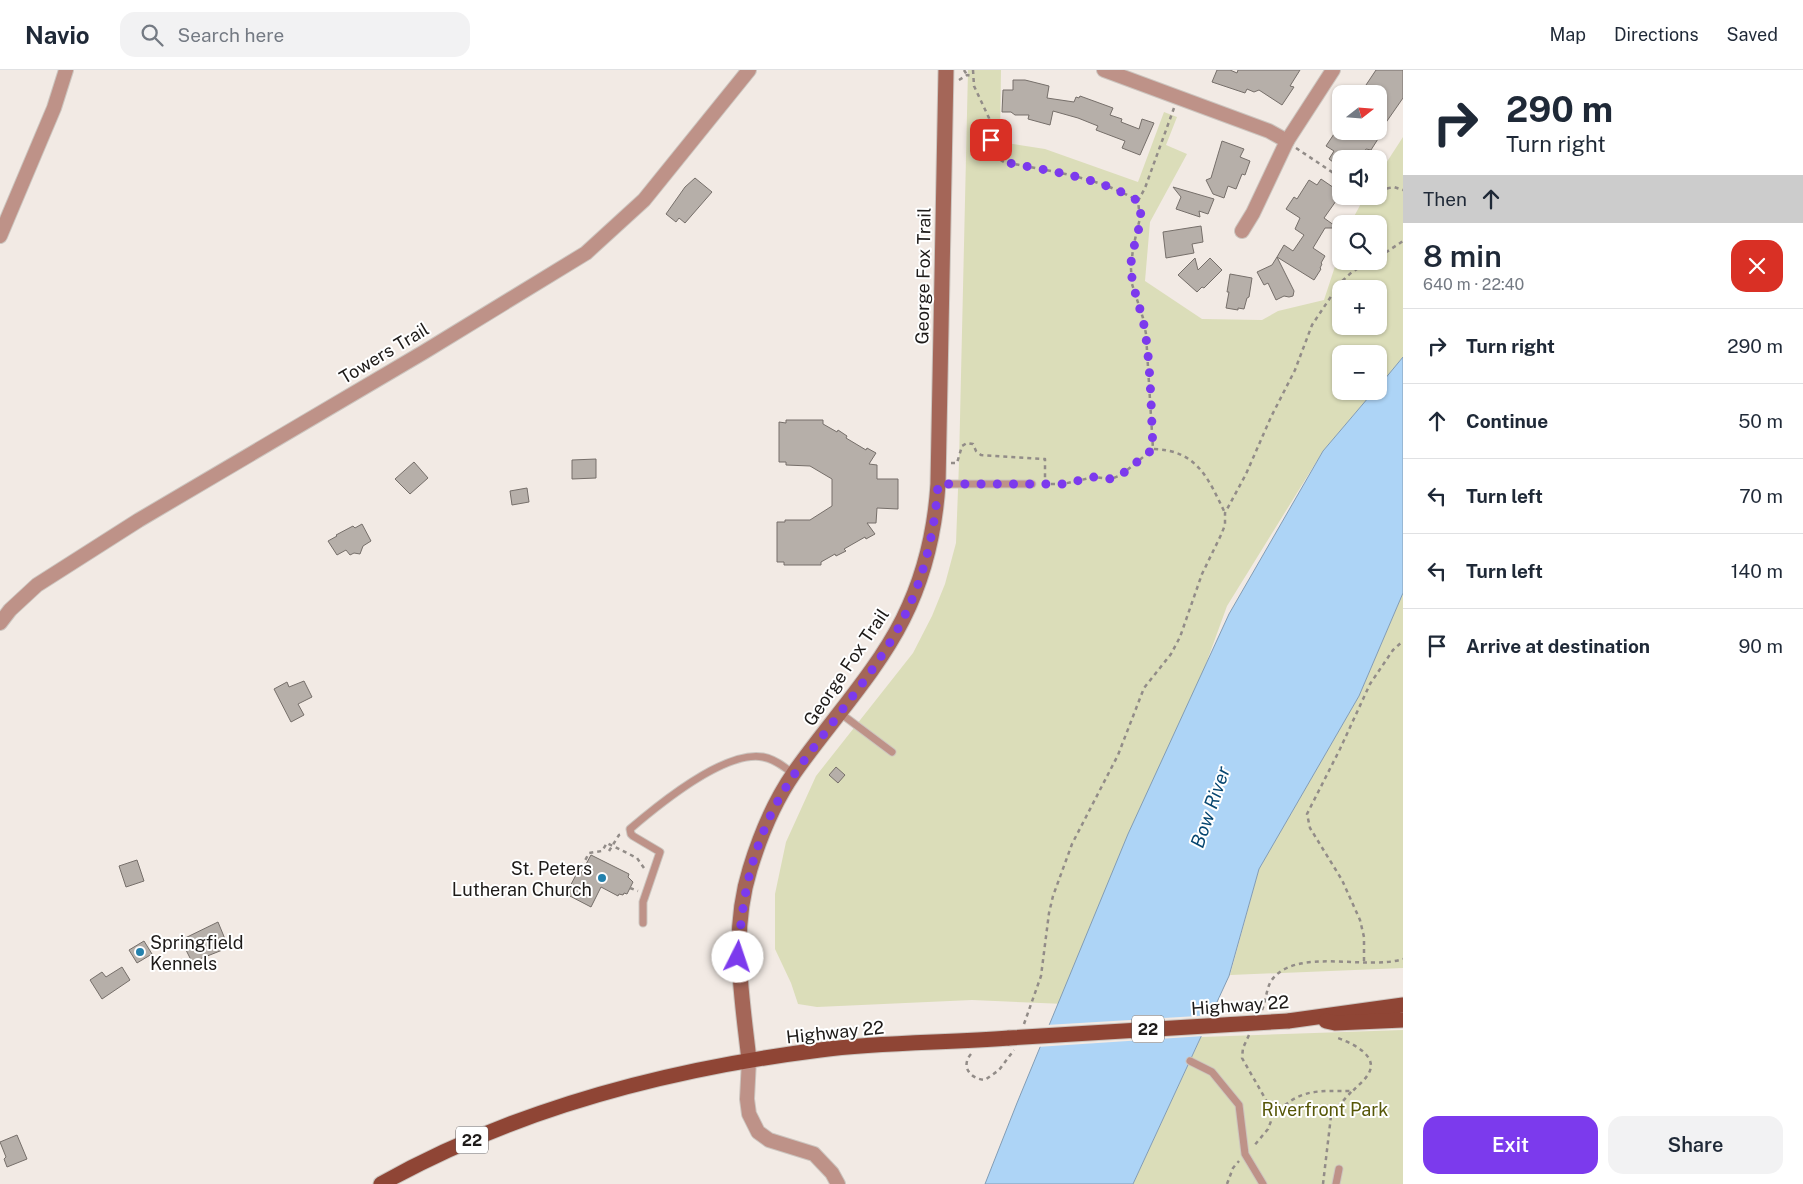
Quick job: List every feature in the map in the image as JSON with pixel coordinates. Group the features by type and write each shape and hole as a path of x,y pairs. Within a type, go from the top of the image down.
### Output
{"main road":[{"name":"Highway 22","path":"381,1184 459,1145 566,1105 661,1078 749,1060 822,1050 1288,1021 1403,1005"},
{"name":"Highway 22","path":"1315,1018 1335,1023 1403,1020"}],"street":[{"path":"0,236 54,108 66,70"},
{"name":"Towers Trail","path":"0,622 37,585 139,520 424,352 586,253 644,200 749,70"},
{"name":"George Fox Trail","path":"749,1060 738,957 741,913 749,871 765,827 794,774 882,654 903,620 920,582 932,538 938,484 946,70"},
{"path":"1104,70 1269,131 1287,142"},
{"path":"1242,231 1253,213 1287,142 1333,70"},
{"path":"749,1060 747,1099 749,1114 758,1132 769,1140 814,1154 832,1173 838,1184"}],"lane":[{"path":"938,484 1032,484"},
{"path":"840,713 892,752"},
{"path":"643,924 643,902 660,852 630,834 630,829 700,776 721,766 746,758 763,757 782,765 794,774"},
{"path":"1190,1061 1212,1072 1239,1105 1245,1154 1263,1184"},
{"path":"1336,1184 1339,1169"}],"path":[{"path":"964,70 967,75 973,76"},
{"path":"973,70 976,92 989,118 992,145 999,159 1004,162 1063,174 1113,188 1138,201"},
{"path":"1153,449 1146,334 1142,312 1132,284 1131,269 1133,248 1140,218 1138,201 1145,188 1174,107"},
{"path":"1287,142 1332,172"},
{"path":"1387,188 1394,187 1403,190"},
{"path":"1387,252 1403,241"},
{"path":"1031,1008 1043,967 1049,913 1053,896 1072,844 1118,755 1144,688 1171,654 1180,636 1202,574 1225,525 1225,513 1246,474 1271,417 1295,370 1312,325 1340,283 1355,270"},
{"path":"938,464 957,463 962,446 967,443 973,444 976,451 981,455 1045,459 1044,484"},
{"path":"1032,484 1063,484 1094,477 1111,479 1121,475 1153,449 1175,452 1194,462 1206,478 1225,513"},
{"path":"1364,962 1363,928 1342,880 1315,838 1306,814 1340,749 1370,684 1394,650 1403,641"},
{"path":"609,850 619,834 630,834"},
{"path":"578,874 589,853 602,851 607,842 637,858 645,870"},
{"path":"630,888 636,891 641,890"},
{"path":"1260,1012 1272,981 1285,969 1294,964 1364,962 1384,964 1403,959"},
{"path":"1252,1030 1243,1048 1242,1058 1273,1116"},
{"path":"1323,1184 1331,1116 1352,1090 1368,1076 1371,1067 1371,1061 1362,1050 1351,1043 1331,1036"},
{"path":"976,1052 969,1057 966,1067 968,1073 974,1078 985,1080 999,1070"},
{"path":"1227,1184 1233,1168 1257,1143 1268,1128 1273,1116 1289,1101 1311,1091 1352,1090"}],"green space":[{"path":"968,70 1001,70 1000,142 1045,149 1138,182 1164,112 1177,117 1166,145 1187,154 1150,222 1145,281 1202,319 1262,320 1278,311 1324,300 1334,270 1387,270 1387,215 1355,215 1360,205 1387,205 1387,162 1403,137 1403,357 1387,376 1387,345 1332,345 1332,400 1366,400 1323,451 1227,606 1162,785 1065,1004 972,1000 817,1007 798,1004 791,983 775,949 775,894 786,842 816,776 913,653 932,616 945,584 956,543"},
{"path":"1403,593 1403,968 1230,975 1259,869 1359,696"},
{"name":"Riverfront Park","path":"1403,1030 1403,1184 1133,1184 1201,1037"}],"water":[{"name":"Bow River","path":"1403,357 1403,593 1359,696 1259,869 1229,976 1133,1184 985,1184 1128,834 1229,614 1323,451 1366,400 1387,400 1387,376"}],"pier":[{"path":"1214,1015 1204,1036 1037,1047 1046,1025"}],"building":[{"path":"1217,70 1230,70 1237,73 1238,70 1300,70 1290,86 1294,87 1282,105 1259,90 1254,92 1247,89 1245,93 1212,82"},
{"path":"1376,70 1403,70 1403,98 1388,120 1388,85 1366,85"},
{"path":"1013,80 1025,80 1049,86 1047,98 1074,102 1076,97 1079,98 1080,96 1113,108 1110,115 1122,119 1121,122 1139,129 1142,119 1154,123 1140,155 1122,148 1125,141 1096,130 1098,126 1078,118 1053,111 1050,125 1028,119 1029,115 1015,115 1011,112 1002,112 1003,90 1013,90"},
{"path":"1332,137 1332,140 1377,140 1371,150 1332,150 1326,146"},
{"path":"1222,141 1244,149 1240,157 1250,161 1245,175 1242,174 1236,189 1228,186 1224,198 1213,194 1206,180 1211,178"},
{"path":"695,178 712,192 685,223 679,218 676,222 666,214 685,187"},
{"path":"1321,179 1332,187 1333,205 1324,218 1332,224 1332,228 1325,228 1313,248 1325,256 1321,263 1321,269 1314,280 1277,257 1284,245 1293,251 1304,235 1295,229 1300,218 1286,209 1294,197 1297,199 1309,180 1317,185"},
{"path":"1173,187 1214,199 1208,214 1199,211 1200,217 1176,209 1181,197"},
{"path":"1201,226 1203,242 1192,244 1194,253 1166,258 1163,232"},
{"path":"1277,257 1294,291 1293,296 1284,296 1276,300 1268,283 1264,285 1257,272 1272,265"},
{"path":"1195,258 1198,270 1210,258 1222,270 1204,288 1202,287 1197,292 1178,275"},
{"path":"1230,274 1252,278 1249,297 1244,309 1226,308"},
{"path":"786,420 823,420 823,424 837,432 838,430 847,436 846,438 866,450 867,448 876,453 869,464 877,465 877,479 898,479 898,509 877,508 876,523 867,523 875,534 866,539 865,537 844,549 846,551 836,556 835,554 821,562 821,565 784,565 784,562 777,562 777,522 785,522 785,520 810,520 832,506 832,479 810,466 786,465 786,462 779,462 779,422 786,423"},
{"path":"596,459 596,478 572,479 572,460"},
{"path":"414,462 428,478 410,494 395,479"},
{"path":"527,488 529,502 512,505 510,491"},
{"path":"362,524 371,541 363,546 360,554 354,553 350,555 346,550 337,555 328,541 353,526 355,528"},
{"path":"304,681 312,697 298,704 304,715 291,722 274,689 287,682 289,687"},
{"path":"836,767 845,775 838,783 829,775"},
{"name":"St. Peters Lutheran Church","path":"591,855 629,874 628,877 633,882 627,894 619,894 618,896 601,887 591,907 566,894 577,873 580,875"},
{"path":"137,860 144,881 126,887 119,866"},
{"path":"218,922 225,939 222,940 225,949 192,962 181,940"},
{"name":"Springfield Kennels","path":"144,941 152,954 137,963 129,950"},
{"path":"122,967 130,980 102,999 90,980 102,972 106,977"},
{"path":"17,1135 27,1159 7,1167 4,1159 6,1157 0,1142"}],"place":[{"name":"St. Peters Lutheran Church","path":"602,878"},
{"name":"Springfield Kennels","path":"140,952"}],"route":[{"path":"738,957 741,913 749,871 765,827 794,774 882,654 903,620 920,582 932,538 938,484 1063,484 1094,477 1111,479 1121,475 1153,449 1146,334 1140,306 1132,284 1131,269 1131,258 1140,218 1138,201 1113,188 1079,178 1004,162 994,152 991,140"}]}
